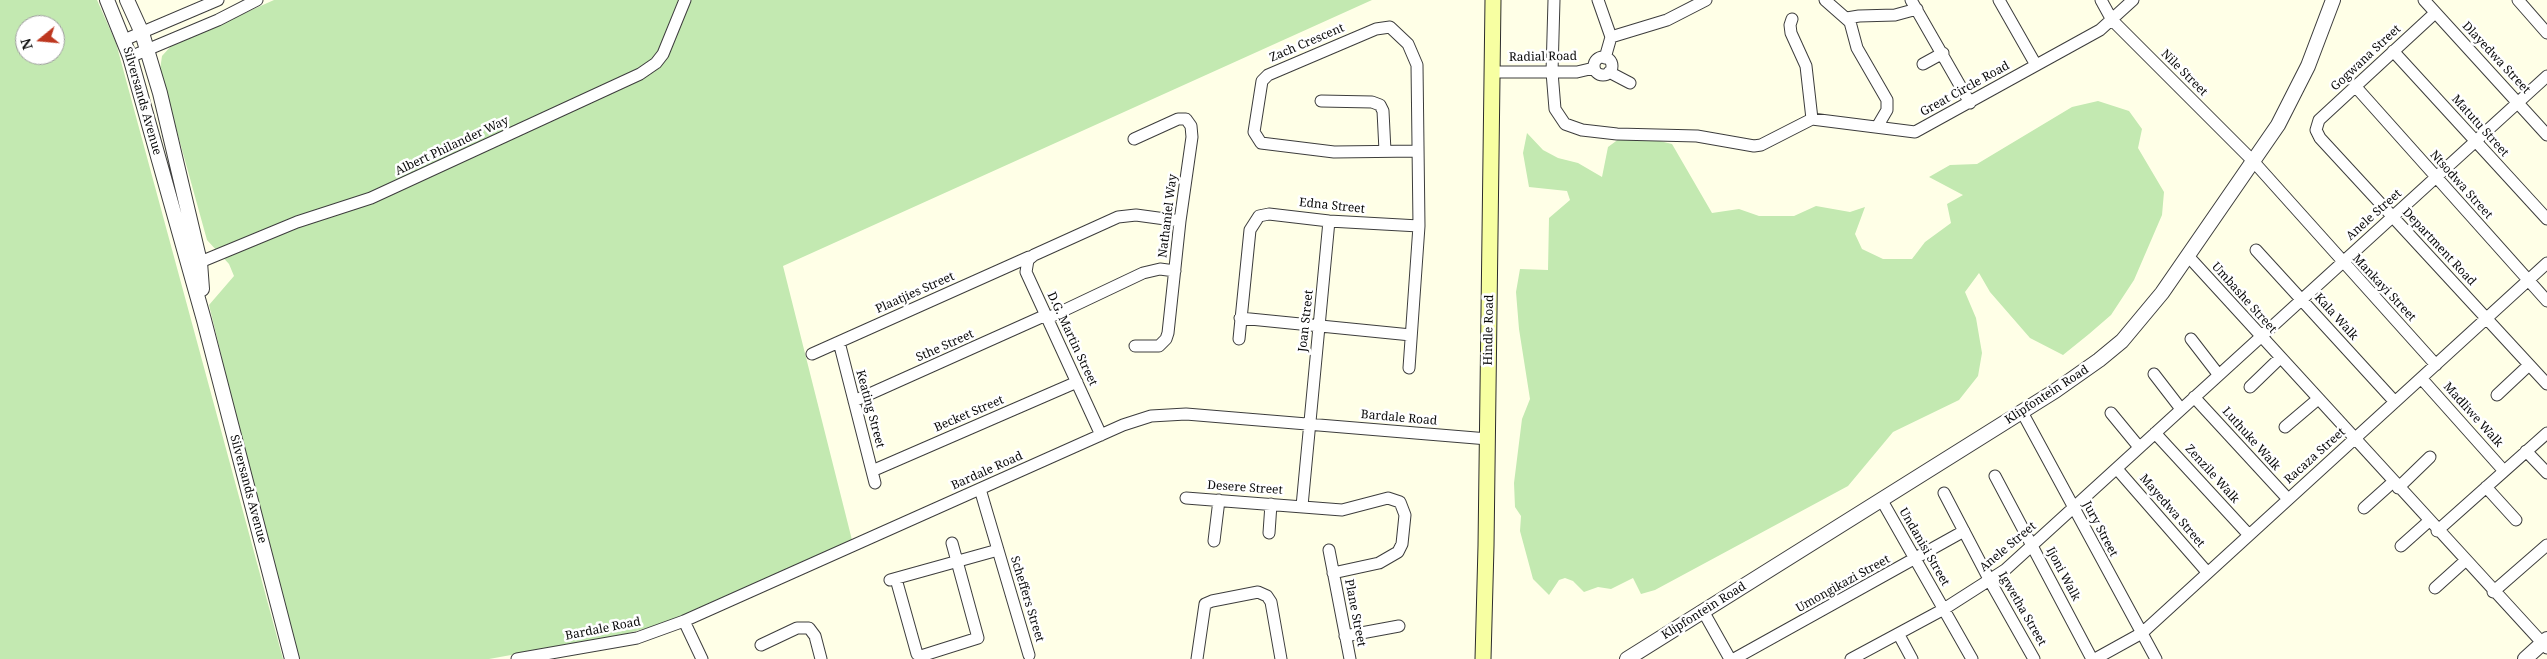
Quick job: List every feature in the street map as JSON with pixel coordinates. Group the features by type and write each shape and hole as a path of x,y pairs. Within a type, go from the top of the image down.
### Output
{"main road":[{"name":"Hindle Road","path":"1483,659 1488,439 1493,0"}],"street":[{"name":"Silversands Avenue","path":"107,0 130,57 195,265"},
{"name":"Silversands Avenue","path":"126,0 142,33 160,93 195,265 204,320 292,659"},
{"path":"124,40 218,0"},
{"name":"Albert Philander Way","path":"195,265 298,222 371,198 640,74 656,63 663,54 685,0"},
{"path":"1554,0 1552,72 1557,116 1565,124 1582,130 1617,134 1697,136 1757,146 1812,119 1806,66 1791,34 1790,25 1792,19"},
{"path":"1598,0 1610,37 1605,58"},
{"path":"1610,37 1667,20 1706,0"},
{"path":"1825,0 1847,18 1852,27 1857,48 1887,100 1887,110 1877,127"},
{"path":"1999,0 2036,65"},
{"name":"Nile Street","path":"2100,0 2112,20 2253,161"},
{"name":"Great Circle Road","path":"1812,119 1915,132 2100,30 2133,0"},
{"name":"Klipfontein Road","path":"1627,659 2022,412 2099,360 2122,341 2162,293 2290,104 2319,41 2333,0"},
{"name":"Dlayedwa Street","path":"2424,0 2547,134"},
{"path":"2518,0 2547,33"},
{"path":"130,57 147,51 250,2"},
{"path":"1847,18 1895,15 1914,5 1970,103"},
{"name":"Gogwana Street","path":"2317,126 2319,120 2435,13"},
{"name":"Zach Crescent","path":"1418,151 1334,152 1261,143 1254,132 1262,81 1268,75 1376,29 1390,27 1408,44 1416,66 1418,151 1419,226"},
{"name":"Matutu Street","path":"2393,51 2547,219"},
{"path":"1923,64 1943,53"},
{"path":"1605,58 1598,59 1594,68 1602,75 1609,72"},
{"path":"1605,58 1611,65 1609,72"},
{"name":"Radial Road","path":"1492,72 1577,72 1594,68"},
{"path":"1609,72 1630,83"},
{"name":"Anele Street","path":"1851,659 1898,635 1990,581 2074,509 2218,374 2547,76"},
{"name":"Ntsodwa Street","path":"2356,86 2435,178 2547,301"},
{"path":"1321,101 1372,102 1380,105 1383,111 1385,151"},
{"name":"Nathaniel Way","path":"1134,139 1172,120 1186,119 1189,122 1192,137 1166,339 1159,346 1135,346"},
{"name":"Department Road","path":"2317,126 2316,130 2320,138 2547,384"},
{"name":"Mankayi Street","path":"2253,161 2342,263 2436,364"},
{"name":"Edna Street","path":"1239,339 1250,230 1255,220 1269,214 1329,221 1419,226"},
{"name":"Plaatjies Street","path":"812,354 1118,217 1136,215 1180,221"},
{"name":"Joan Street","path":"1302,506 1329,221"},
{"path":"1408,368 1419,226"},
{"name":"Kala Walk","path":"2256,250 2395,402"},
{"name":"D.G. Martin Street","path":"1032,256 1026,272 1101,435"},
{"name":"Umbashe Street","path":"2188,256 2493,592 2546,644"},
{"name":"Racaza Street","path":"2094,659 2142,633 2547,263"},
{"name":"Sthe Street","path":"854,401 1143,273 1160,269 1175,271"},
{"path":"1240,318 1319,324 1411,335"},
{"path":"2191,339 2218,374"},
{"name":"Keating Street","path":"839,342 875,483"},
{"path":"2250,387 2280,358"},
{"path":"2497,395 2529,365"},
{"path":"2154,374 2181,409"},
{"name":"Madliwe Walk","path":"2421,378 2504,471"},
{"name":"Becket Street","path":"872,471 1077,382"},
{"name":"Luthuke Walk","path":"2194,397 2288,499"},
{"path":"2285,427 2318,400"},
{"name":"Jury Street","path":"2022,412 2156,659"},
{"path":"2111,413 2139,447"},
{"name":"Bardale Road","path":"517,659 637,638 684,621 1137,420 1166,414 1488,439"},
{"name":"Zenzile Walk","path":"2155,433 2248,535"},
{"path":"2437,531 2547,433"},
{"path":"2526,451 2547,473"},
{"path":"2364,508 2430,457"},
{"name":"Mayedwa Street","path":"2117,469 2207,572"},
{"name":"Ijoni Walk","path":"1995,476 2094,659"},
{"path":"2486,487 2516,520"},
{"name":"Scheffers Street","path":"980,489 1029,655"},
{"name":"Igwetha Street","path":"1944,493 1990,581 2034,659"},
{"name":"Desere Street","path":"1186,498 1302,506"},
{"name":"Plane Street","path":"1302,506 1342,510 1388,498 1396,499 1403,506 1402,544 1398,552 1380,563 1333,573"},
{"path":"1214,541 1219,500"},
{"name":"Undanisi Street","path":"1881,500 1972,659"},
{"path":"1269,533 1271,504"},
{"path":"2401,546 2429,522"},
{"name":"Umongikazi Street","path":"1734,659 1915,560 1964,531"},
{"name":"Scheffers Street","path":"952,542 958,562 978,638 921,656 917,654 893,580 958,562 998,550"},
{"path":"2493,592 2547,545"},
{"name":"Plane Street","path":"1329,550 1350,659"},
{"path":"2435,588 2465,561"},
{"path":"1197,659 1205,604 1212,600 1258,592 1264,593 1270,598 1281,659"},
{"path":"1703,611 1730,659"},
{"path":"684,621 702,659"},
{"path":"1345,636 1399,626"},
{"path":"761,645 797,628 809,628 815,636 821,659"},
{"path":"1898,635 1912,659"},
{"path":"2525,659 2546,644"}],"green space":[{"path":"0,0 97,0 116,43 283,659 0,659"},
{"path":"274,0 1372,0 783,266 852,540 673,621 621,635 489,659 298,659 228,394 221,354 209,305 234,276 229,264 207,240 160,70 162,56 171,46"},
{"path":"2098,101 2129,111 2142,129 2138,148 2164,192 2162,215 2134,280 2111,315 2089,334 2063,355 2030,338 1990,292 1979,273 1965,292 1976,318 1982,353 1978,376 1959,400 1893,432 1848,486 1655,590 1641,594 1633,578 1611,589 1598,587 1584,592 1573,581 1565,578 1559,580 1549,595 1533,579 1520,531 1521,516 1515,507 1514,483 1522,419 1530,399 1519,329 1516,292 1520,269 1548,270 1549,218 1570,200 1567,191 1529,187 1523,153 1527,133 1543,150 1558,158 1578,163 1602,177 1608,147 1627,133 1672,144 1712,213 1739,209 1759,216 1794,216 1816,206 1850,212 1865,207 1855,234 1862,249 1883,259 1912,259 1925,242 1951,223 1947,204 1963,195 1929,177 1950,165 1977,164 2072,107"}]}
